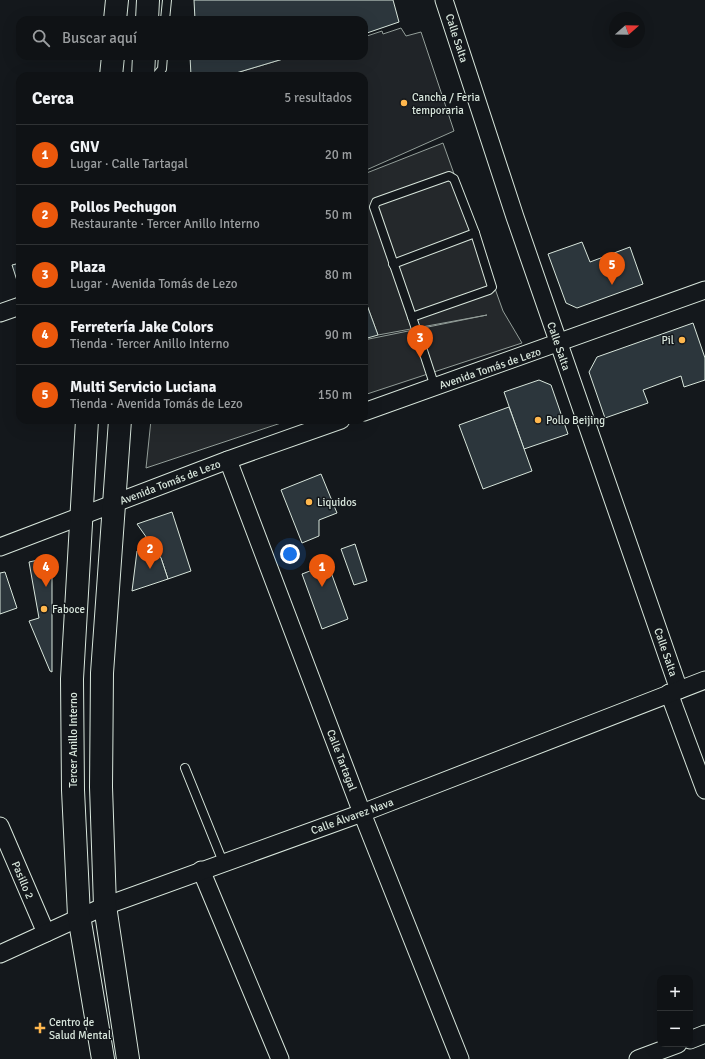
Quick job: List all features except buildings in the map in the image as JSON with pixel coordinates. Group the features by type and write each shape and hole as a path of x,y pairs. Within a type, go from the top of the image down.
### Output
{"main road":[{"path":"115,16 117,0"},
{"path":"147,16 148,0"},
{"path":"112,72 113,60"},
{"path":"143,72 144,60"},
{"name":"Tercer Anillo Interno","path":"87,424 72,679 73,790 79,916 103,1059"},
{"path":"120,424 102,673 101,787 105,906 128,1059"},
{"path":"85,449 96,455 102,456 108,455 118,447"},
{"path":"77,586 90,580 103,582 108,587"}],"street":[{"name":"Calle Salta","path":"444,0 674,691 705,790"},
{"name":"Avenida Tomás de Lezo","path":"368,411 705,290"},
{"path":"0,313 16,307"},
{"name":"Avenida Tomás de Lezo","path":"0,547 228,460 330,424"},
{"name":"Calle Tartagal","path":"228,460 362,813 460,1059"},
{"name":"Calle Álvarez Nava","path":"0,954 79,916 201,870 362,813 705,680"},
{"name":"Pasillo 2","path":"0,826 46,933"},
{"path":"201,870 280,1059"},
{"path":"693,1039 705,1034"},
{"path":"638,1059 670,1047"}],"lane":[{"path":"165,16 166,0"},
{"path":"159,72 162,69 163,60"},
{"path":"412,317 492,288 475,233 452,176 376,202 374,207 435,387"},
{"path":"394,264 475,233"},
{"path":"185,768 223,862"}],"shaded area":[{"name":"Cancha / Feria temporaria","path":"401,28 406,36 421,32 454,131 368,169 368,72 239,72 280,60 368,60 368,36 382,31 383,34"},
{"path":"443,143 503,311 522,343 368,394 368,339 487,315 378,335 368,308 368,172"},
{"path":"151,424 278,424 146,468"}],"place":[{"name":"Cancha / Feria temporaria","path":"404,103"},
{"name":"Multi Servicio Luciana","path":"612,285"},
{"name":"Pil","path":"682,340"},
{"name":"Plaza","path":"420,358"},
{"name":"Pollo Beijing","path":"538,420"},
{"name":"Liquidos","path":"309,502"},
{"name":"Pollos Pechugon","path":"150,569"},
{"name":"Ferretería Jake Colors","path":"46,587"},
{"name":"GNV","path":"322,587"},
{"name":"Faboce","path":"44,609"},
{"name":"Centro de Salud Mental","path":"40,1028"}]}
